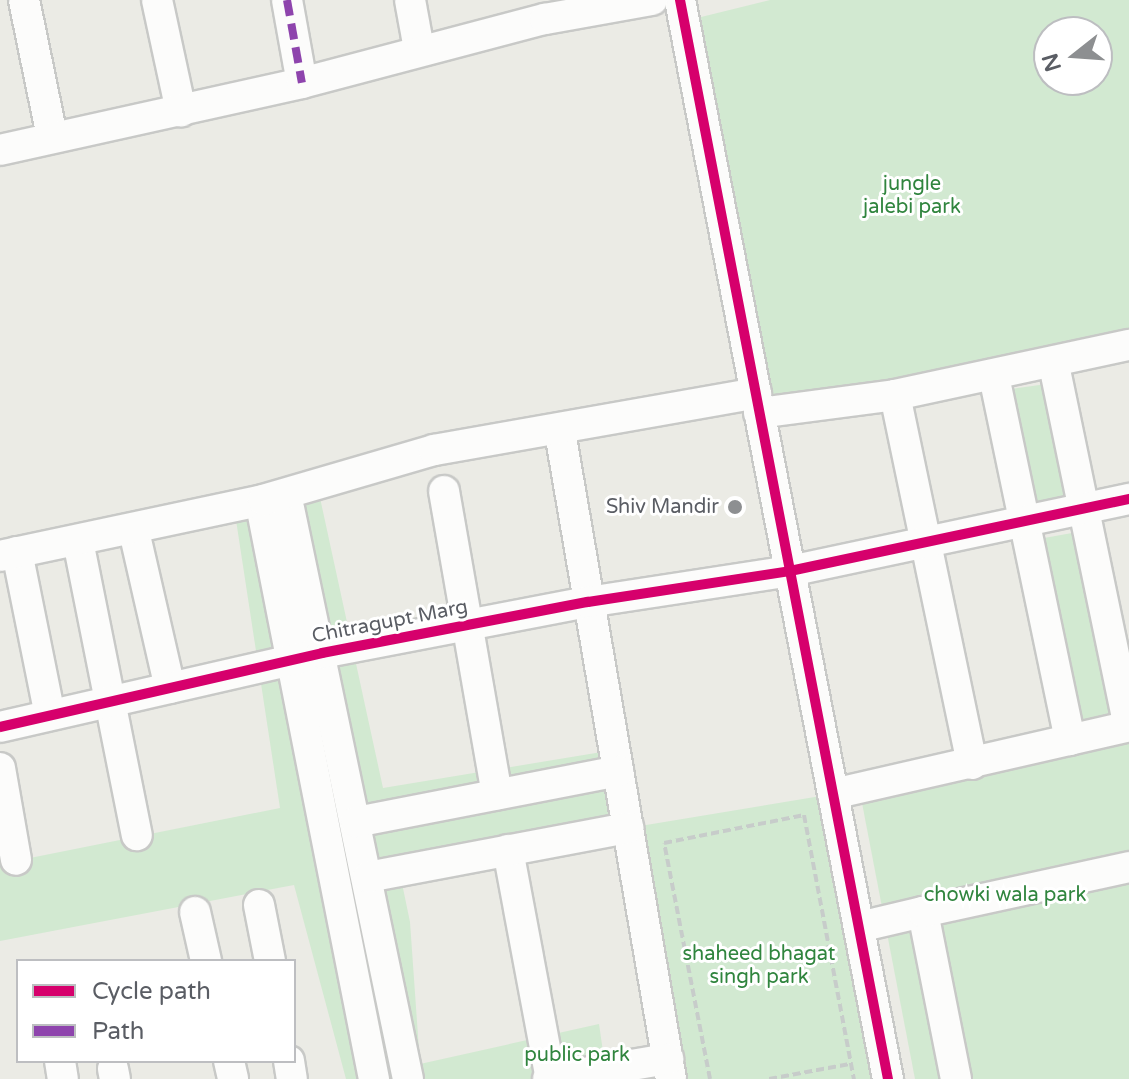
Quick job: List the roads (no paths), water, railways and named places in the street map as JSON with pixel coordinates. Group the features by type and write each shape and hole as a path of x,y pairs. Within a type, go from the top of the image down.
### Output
{"street":[{"path":"24,0 52,137"},
{"path":"157,0 181,111"},
{"path":"287,0 302,83"},
{"path":"410,0 419,49"},
{"path":"0,150 302,83 543,10 652,0"},
{"path":"680,0 888,1079"},
{"path":"50,715 8,554 134,531 434,450 758,403 895,395 1054,365 1129,345"},
{"path":"833,794 1128,726 1054,365"},
{"path":"994,376 1022,522 1070,740"},
{"path":"895,395 972,764"},
{"path":"508,850 549,1079 669,1069 560,432"},
{"path":"444,491 497,794"},
{"name":"Chitragupt Marg","path":"0,727 108,699 322,653 588,602 790,571 1129,499"},
{"path":"374,1079 292,660 276,512 322,653 408,1079"},
{"path":"134,531 170,688"},
{"path":"78,541 137,835"},
{"path":"0,768 16,860"},
{"path":"356,822 618,771"},
{"path":"368,877 628,828"},
{"path":"859,927 1129,867"},
{"path":"259,905 270,959"},
{"path":"195,912 206,959"},
{"path":"923,912 956,1079"}],"place":[{"name":"Shiv Mandir","path":"735,507"}],"park label":[{"name":"jungle jalebi park","path":"912,196"},
{"name":"chowki wala park","path":"1005,895"},
{"name":"shaheed bhagat singh park","path":"759,966"},
{"name":"public park","path":"577,1055"}]}
